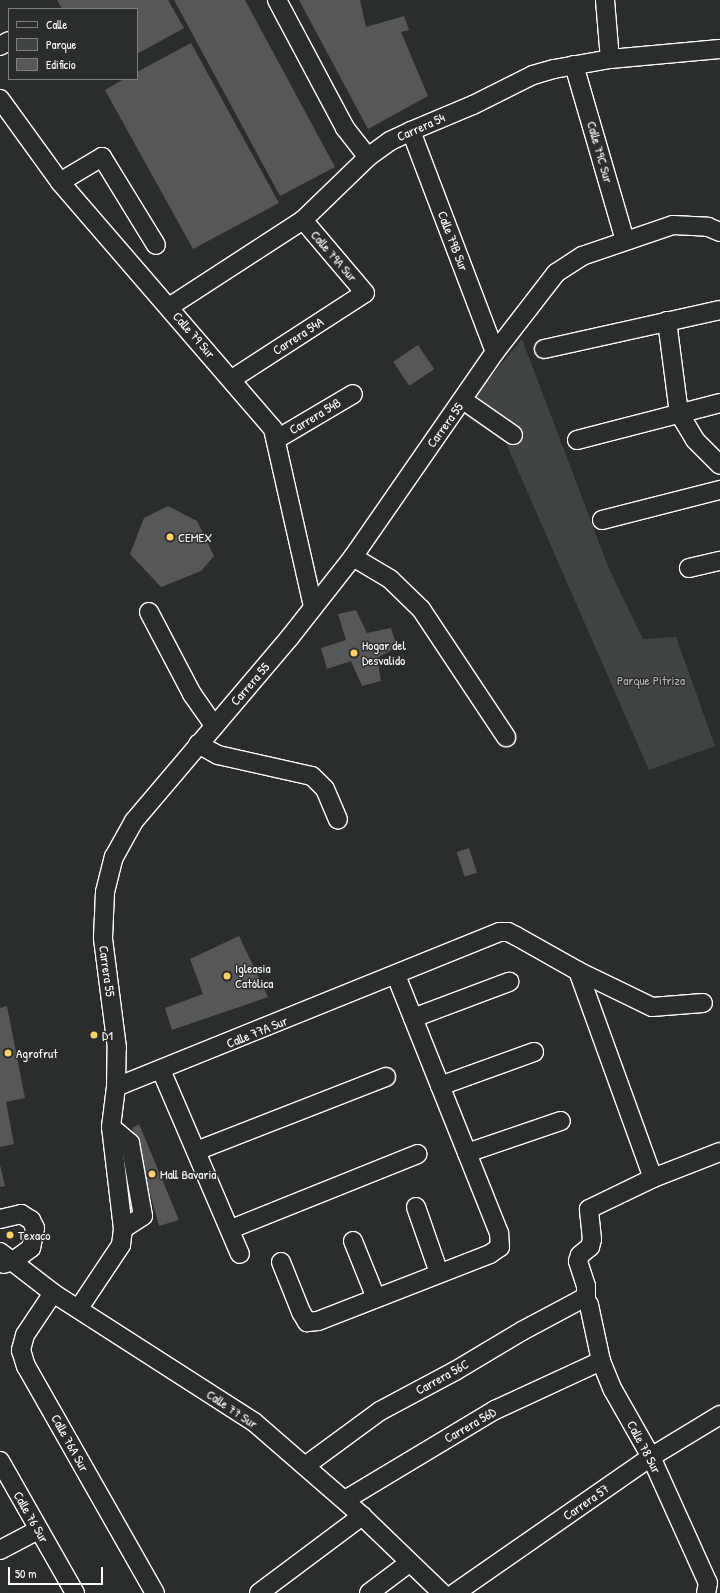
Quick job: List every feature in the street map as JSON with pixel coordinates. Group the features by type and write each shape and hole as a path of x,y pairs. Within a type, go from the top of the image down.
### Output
{"street":[{"path":"277,0 345,128 368,157"},
{"path":"605,0 610,59"},
{"name":"Carrera 54","path":"169,307 302,220 368,157 390,141 410,131 473,105 533,75 574,64 610,59 720,49"},
{"name":"Calle 79C Sur","path":"574,64 625,240"},
{"name":"Calle 79 Sur","path":"0,99 60,182 266,418 277,439 313,608"},
{"name":"Calle 79B Sur","path":"410,131 495,352"},
{"path":"60,182 102,156 156,245"},
{"name":"Calle 79A Sur","path":"302,220 365,293"},
{"name":"Carrera 55","path":"79,1308 121,1245 123,1229 111,1127 116,1087 117,1048 103,938 105,892 114,857 134,821 313,608 352,557 463,400 495,352 556,273 582,256 625,240 673,225 708,227 720,232"},
{"name":"Carrera 54A","path":"232,379 365,293"},
{"path":"544,349 720,310"},
{"path":"667,321 679,413 695,440 720,465"},
{"name":"Carrera 54B","path":"277,439 353,394"},
{"path":"463,400 513,435"},
{"path":"577,440 720,403"},
{"path":"602,520 720,490"},
{"path":"352,557 390,579 422,609 492,711 506,737"},
{"path":"689,568 720,561"},
{"path":"149,612 192,694 214,726"},
{"path":"198,744 218,755 312,776 325,789 338,819"},
{"name":"Calle 77A Sur","path":"116,1087 396,976 500,932 508,932 578,971 652,1007 703,1003"},
{"path":"578,971 653,1178 720,1152"},
{"path":"281,1262 301,1312 307,1322 318,1321 490,1254 500,1247 499,1233 396,976"},
{"path":"413,1018 509,982"},
{"path":"440,1086 534,1052"},
{"path":"161,1070 231,1229 240,1254"},
{"path":"196,1150 386,1077"},
{"path":"467,1153 561,1121"},
{"path":"231,1229 418,1154"},
{"name":"Calle 78 Sur","path":"653,1178 589,1209 592,1239 590,1246 580,1255 578,1262 586,1286 586,1300 589,1305 602,1361 613,1390 652,1457 708,1583 706,1592"},
{"path":"416,1207 439,1273"},
{"path":"0,1219 21,1214 31,1220 35,1228 31,1248 4,1260"},
{"path":"353,1241 376,1298"},
{"name":"Calle 77 Sur","path":"4,1260 254,1422 345,1500 442,1593"},
{"name":"Calle 76A Sur","path":"53,1293 25,1335 21,1350 26,1366 155,1593"},
{"name":"Carrera 56C","path":"305,1466 380,1411 455,1371 522,1331 580,1300 586,1300"},
{"name":"Carrera 56D","path":"345,1500 495,1410 602,1361"},
{"name":"Carrera 57","path":"455,1593 652,1457 720,1415"},
{"name":"Calle 76 Sur","path":"0,1461 75,1593"},
{"path":"260,1593 362,1516"},
{"path":"0,1550 38,1530"},
{"path":"369,1593 409,1563"}],"green space":[{"name":"Parque Pitriza","path":"522,339 609,569 643,639 676,637 715,746 649,770 506,443 461,413"}],"building":[{"path":"57,0 168,0 184,28 138,53 138,8 61,8"},
{"path":"174,0 245,0 335,167 280,196"},
{"path":"299,0 360,0 366,27 404,16 409,30 401,32 428,96 368,129"},
{"path":"191,43 279,203 193,249 105,90 122,80 138,80 138,71"},
{"path":"418,345 434,369 409,386 393,362"},
{"name":"CEMEX","path":"168,506 197,521 214,556 201,571 161,587 130,554 144,518"},
{"name":"Hogar del Desvalido","path":"356,610 367,633 391,628 397,647 377,658 381,681 362,686 351,661 327,669 321,648 346,640 338,614"},
{"path":"469,848 477,873 465,877 457,852"},
{"name":"Igleasia Católica","path":"239,936 268,997 172,1030 165,1008 203,994 190,959"},
{"name":"Agrofrut","path":"7,1006 25,1098 6,1102 14,1144 0,1147 0,1008"},
{"name":"Mall Bavaria","path":"139,1124 179,1220 159,1226 132,1128"},
{"path":"0,1165 5,1186 0,1187"}],"place":[{"name":"CEMEX","path":"170,537"},
{"name":"Hogar del Desvalido","path":"354,653"},
{"name":"Igleasia Católica","path":"227,976"},
{"name":"D1","path":"94,1035"},
{"name":"Agrofrut","path":"8,1053"},
{"name":"Mall Bavaria","path":"152,1174"},
{"name":"Texaco","path":"10,1235"}]}
